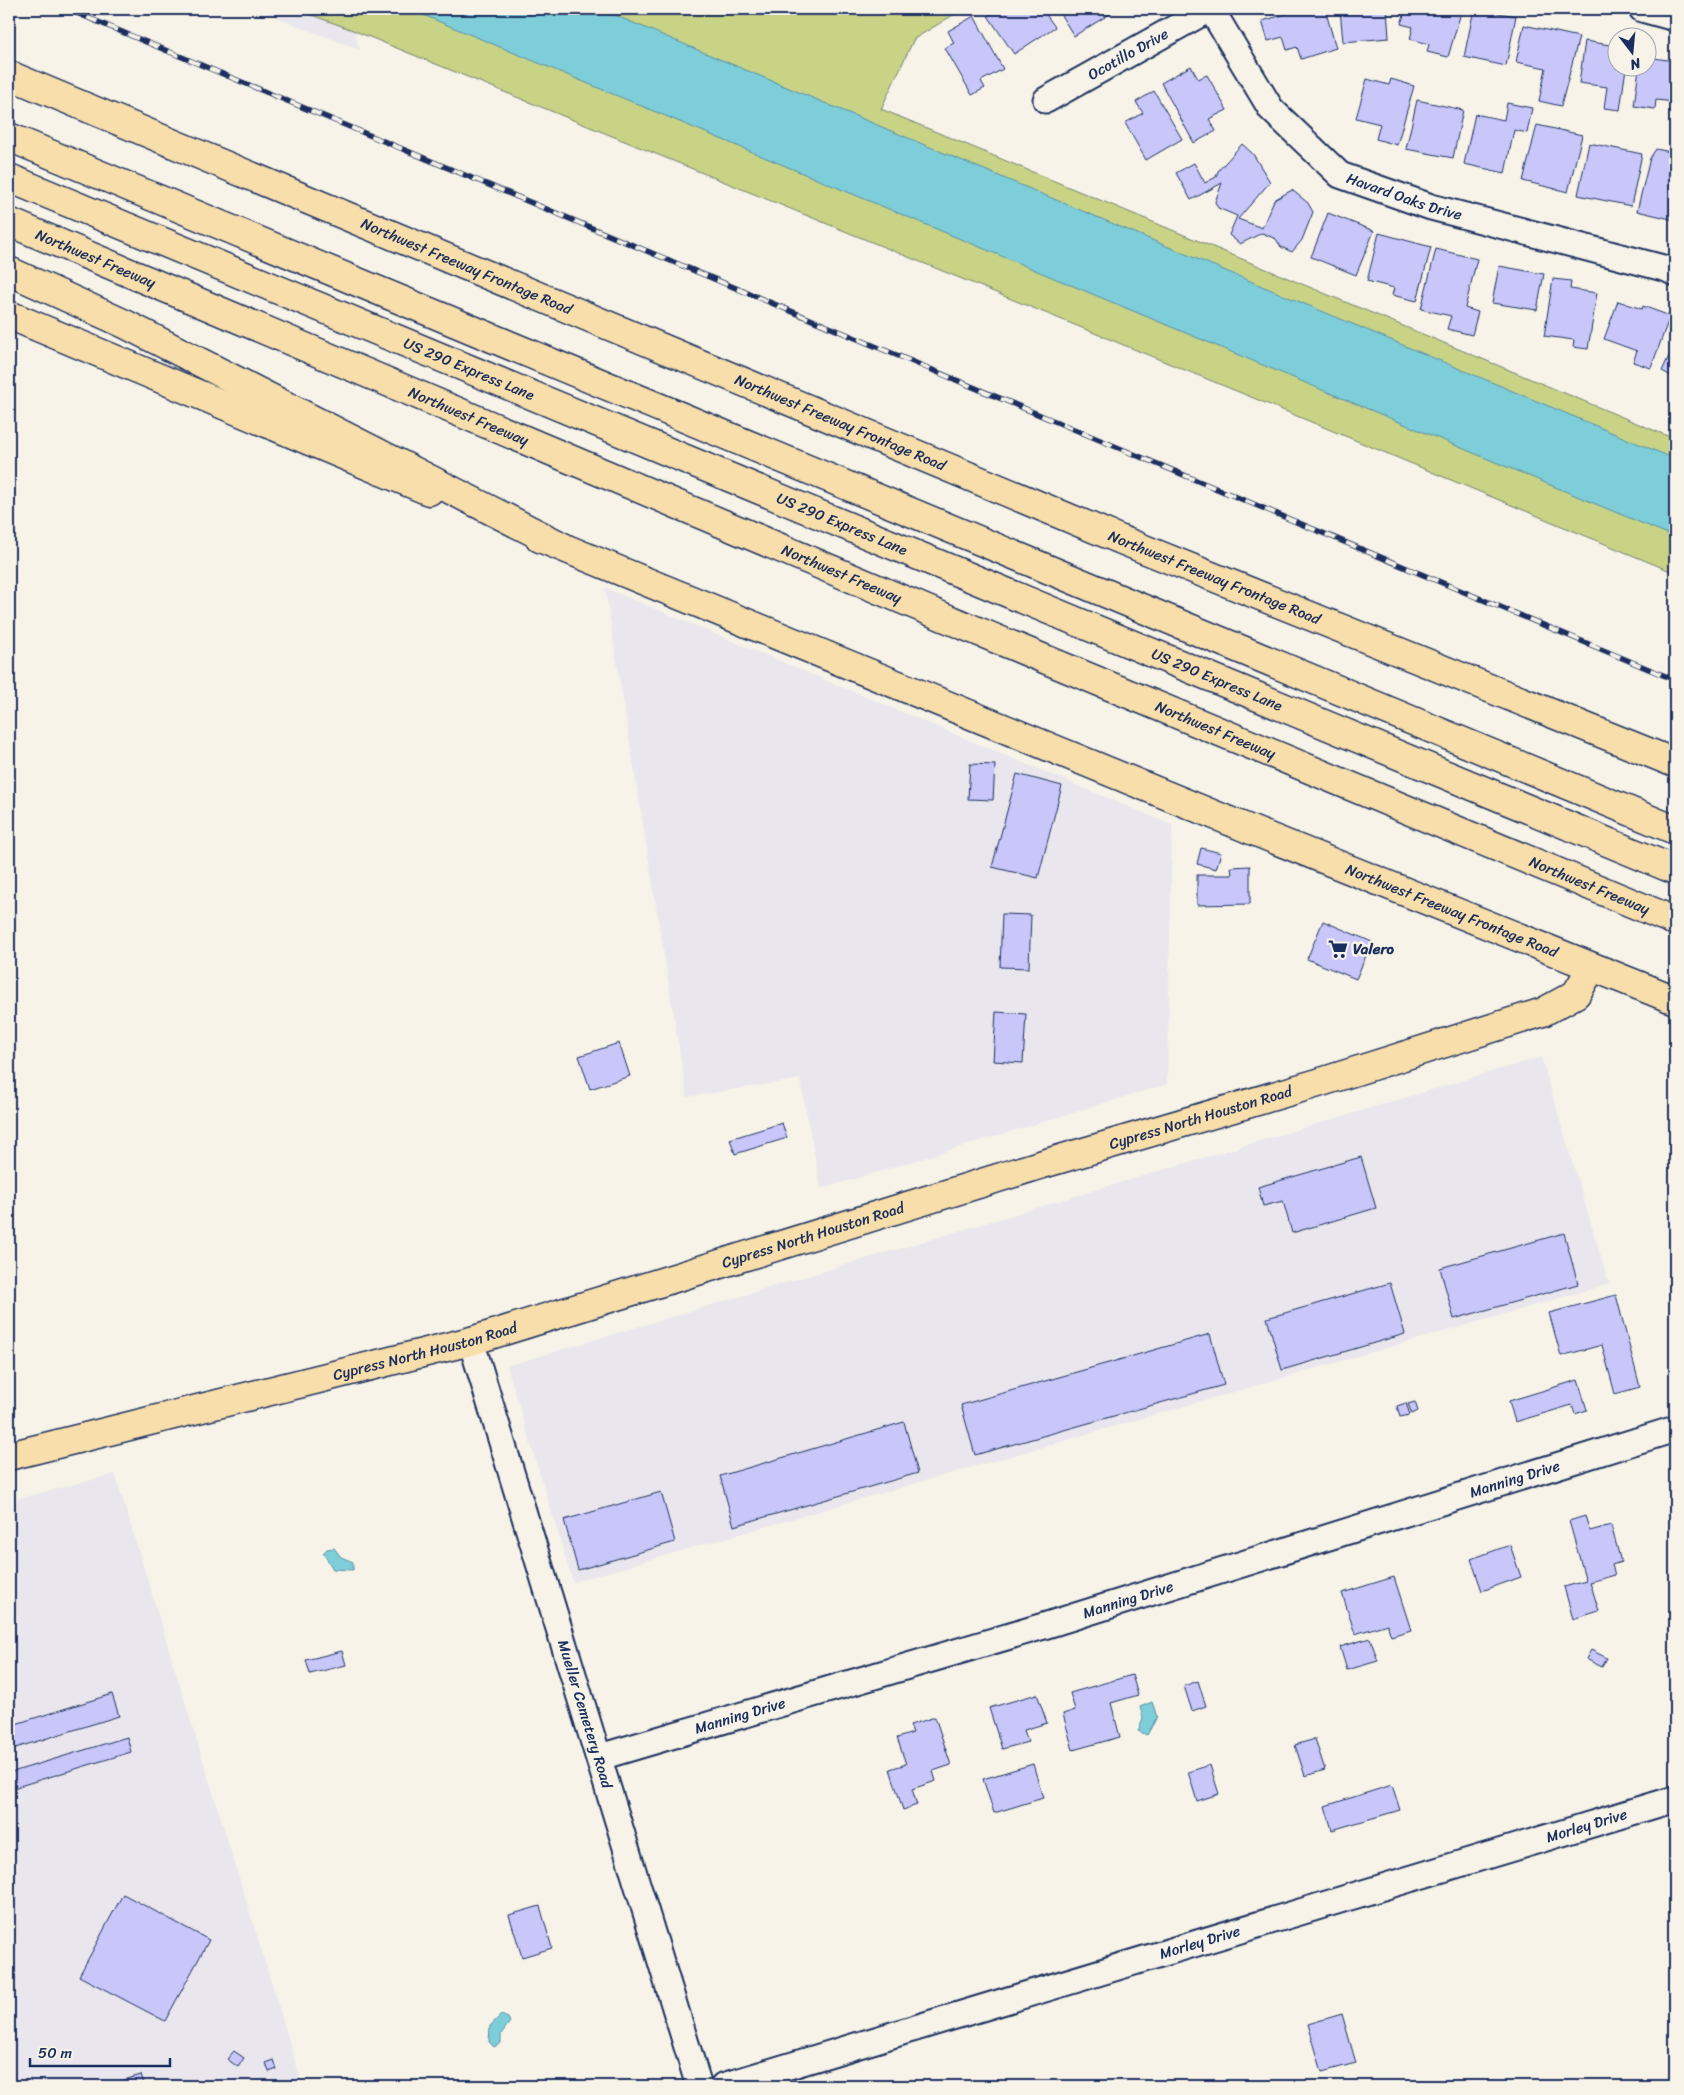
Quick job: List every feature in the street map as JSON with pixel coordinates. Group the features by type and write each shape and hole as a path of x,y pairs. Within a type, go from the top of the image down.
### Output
{"main road":[{"name":"Northwest Freeway Frontage Road","path":"9,75 1107,533 1675,763"},
{"path":"9,137 1675,830"},
{"name":"US 290 Express Lane","path":"9,178 1675,870"},
{"name":"Northwest Freeway","path":"9,222 928,610 1675,921"},
{"path":"9,271 125,324 563,548"},
{"name":"Northwest Freeway Frontage Road","path":"9,314 563,548 1256,832 1675,1000"},
{"name":"Cypress North Houston Road","path":"9,1456 471,1341 1043,1164 1318,1083 1543,1012 1576,994 1592,967"}],"street":[{"name":"Ocotillo Drive","path":"1046,100 1210,9"},
{"name":"Havard Oaks Drive","path":"1210,9 1271,109 1340,176 1431,207 1675,273"},
{"path":"1642,9 1675,18"},
{"name":"Mueller Cemetery Road","path":"471,1341 699,2086"},
{"name":"Manning Drive","path":"600,1758 1669,1437"},
{"name":"Morley Drive","path":"723,2086 1675,1800"}],"shaded area":[{"path":"255,9 347,9 360,50"},
{"path":"605,588 1172,825 1167,1084 821,1189 800,1079 687,1097"},
{"path":"1541,1057 1609,1284 573,1582 507,1366"},
{"path":"115,1474 303,2086 9,2086 9,1501"}],"green space":[{"path":"295,9 963,9 914,39 881,109 1675,439 1675,573 1251,397 350,29"}],"water":[{"path":"409,9 600,9 1675,459 1675,537"},
{"path":"334,1548 341,1557 353,1562 353,1570 333,1569 323,1553 327,1549"},
{"path":"1152,1702 1157,1717 1147,1735 1138,1731 1143,1718 1140,1707"},
{"path":"501,2015 508,2018 510,2022 501,2034 501,2043 494,2047 489,2042 490,2026"}],"building":[{"path":"999,9 1042,9 1055,27 1014,54 988,16"},
{"path":"1057,9 1118,9 1074,36"},
{"path":"1304,9 1325,9 1336,48 1301,59 1297,47 1287,50 1283,37 1268,41 1262,21"},
{"path":"1340,9 1387,9 1389,38 1343,42"},
{"path":"1406,9 1462,9 1448,57 1427,52 1429,44 1410,39 1413,27 1401,24"},
{"path":"1474,9 1516,16 1506,66 1464,57"},
{"path":"974,16 1003,69 981,81 985,88 972,95 945,48 954,43 948,31"},
{"path":"1524,25 1579,37 1561,106 1539,101 1546,68 1516,62"},
{"path":"1585,41 1606,44 1606,78 1625,78 1620,110 1604,108 1607,87 1579,83"},
{"path":"1656,58 1675,61 1675,102 1656,100 1655,109 1634,106 1638,78 1656,78"},
{"path":"1191,66 1198,79 1207,75 1227,110 1209,119 1216,131 1194,143 1161,83"},
{"path":"1367,79 1389,85 1391,79 1414,86 1397,145 1376,139 1380,124 1356,118"},
{"path":"1154,91 1182,139 1146,160 1125,123 1143,113 1136,102"},
{"path":"1417,100 1463,110 1453,158 1406,149"},
{"path":"1507,103 1532,108 1527,133 1514,130 1505,173 1464,164 1475,114 1504,120"},
{"path":"1537,125 1582,135 1568,192 1523,181"},
{"path":"1589,143 1642,154 1631,206 1578,195"},
{"path":"1242,144 1253,154 1270,182 1238,219 1262,228 1274,200 1292,190 1308,203 1313,212 1302,240 1292,252 1281,247 1276,239 1262,233 1240,244 1229,235 1237,216 1218,208 1215,202 1222,183 1191,200 1176,173 1194,163 1205,183 1216,177 1218,171"},
{"path":"1656,149 1675,153 1675,220 1637,211 1650,158"},
{"path":"1328,213 1374,231 1356,275 1311,257"},
{"path":"1379,233 1431,247 1417,301 1392,295 1394,288 1367,281"},
{"path":"1436,249 1477,259 1465,308 1478,312 1472,335 1447,329 1451,316 1421,309"},
{"path":"1499,266 1544,274 1537,310 1492,303"},
{"path":"1553,279 1571,281 1570,289 1597,293 1588,349 1573,347 1574,340 1544,336"},
{"path":"1618,301 1642,309 1643,306 1670,316 1651,368 1633,362 1637,351 1604,339"},
{"path":"1675,343 1675,378 1662,371"},
{"path":"970,764 995,765 993,800 968,799"},
{"path":"1017,774 1062,786 1038,878 992,867"},
{"path":"1201,848 1221,853 1216,869 1197,864"},
{"path":"1250,866 1250,904 1197,905 1197,875 1232,875 1231,867"},
{"path":"1002,914 1031,915 1029,968 1000,967"},
{"path":"1323,921 1372,942 1356,979 1307,959"},
{"path":"996,1012 1026,1014 1023,1063 993,1061"},
{"path":"619,1043 630,1076 590,1089 579,1056"},
{"path":"782,1123 787,1138 735,1154 730,1139"},
{"path":"1361,1157 1376,1208 1292,1233 1283,1201 1263,1206 1258,1187"},
{"path":"1564,1233 1578,1284 1454,1319 1440,1268"},
{"path":"1390,1283 1405,1334 1282,1370 1267,1318"},
{"path":"1616,1295 1640,1387 1615,1394 1602,1345 1561,1356 1549,1313"},
{"path":"1210,1334 1224,1385 975,1455 961,1405"},
{"path":"1578,1380 1587,1410 1575,1414 1572,1405 1515,1422 1509,1401"},
{"path":"1415,1402 1418,1411 1412,1414 1408,1404"},
{"path":"1406,1403 1410,1415 1400,1417 1397,1406"},
{"path":"904,1422 918,1473 734,1526 720,1476"},
{"path":"661,1492 675,1542 578,1570 564,1520"},
{"path":"1585,1516 1590,1531 1611,1525 1621,1562 1612,1565 1615,1575 1590,1582 1599,1611 1573,1619 1564,1587 1586,1581 1569,1521"},
{"path":"1510,1545 1521,1577 1482,1591 1471,1559"},
{"path":"1394,1577 1411,1630 1391,1636 1387,1624 1355,1634 1342,1593"},
{"path":"1370,1638 1378,1661 1347,1670 1340,1647"},
{"path":"1591,1650 1607,1658 1602,1667 1586,1659"},
{"path":"342,1651 346,1665 310,1674 306,1660"},
{"path":"1132,1675 1138,1695 1111,1703 1120,1737 1073,1750 1063,1714 1075,1710 1070,1693"},
{"path":"1198,1681 1206,1706 1192,1711 1184,1686"},
{"path":"112,1694 119,1716 9,1750 9,1726"},
{"path":"1037,1694 1047,1723 1024,1730 1028,1742 1002,1749 989,1708"},
{"path":"935,1717 951,1765 933,1771 936,1781 912,1789 917,1805 903,1810 890,1769 906,1764 897,1738 913,1733 910,1725"},
{"path":"127,1737 131,1752 13,1788 9,1773"},
{"path":"1315,1739 1325,1770 1305,1776 1295,1745"},
{"path":"1033,1764 1043,1798 994,1813 983,1779"},
{"path":"1210,1765 1219,1794 1197,1801 1188,1772"},
{"path":"1392,1785 1400,1810 1332,1830 1325,1806"},
{"path":"123,1894 209,1940 165,2021 79,1976"},
{"path":"540,1906 552,1948 522,1957 509,1915"},
{"path":"1342,2014 1356,2063 1322,2072 1308,2024"},
{"path":"234,2051 244,2058 238,2067 227,2059"},
{"path":"274,2060 277,2069 269,2072 266,2063"},
{"path":"141,2075 145,2086 104,2086"}],"railway":[{"path":"67,9 1675,680"}],"place":[{"name":"Valero","path":"1338,949"}]}
